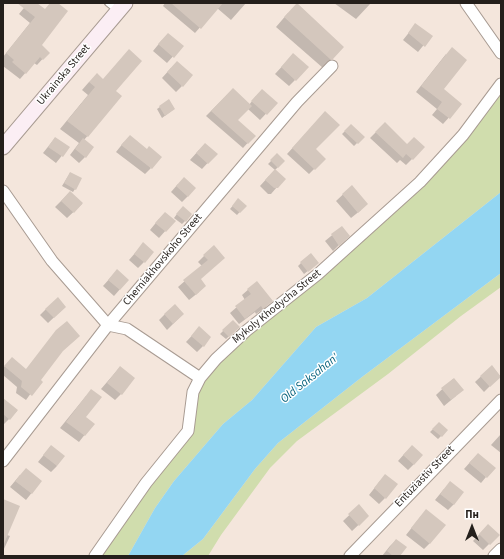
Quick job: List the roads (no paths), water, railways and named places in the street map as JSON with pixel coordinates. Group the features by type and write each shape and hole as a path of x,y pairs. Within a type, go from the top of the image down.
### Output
{"street":[{"path":"466,3 501,53"},
{"name":"Ukrainska Street","path":"3,147 117,6"},
{"name":"Cherniakhovskoho Street","path":"3,461 108,325 292,108 332,66"},
{"name":"Mykoly Khodycha Street","path":"95,556 146,483 188,431 193,392 200,378 216,359 246,331 318,274 420,182 463,135 501,84"},
{"path":"3,191 52,261 108,325 127,329 200,378"},
{"name":"Entuziastiv Street","path":"350,556 501,400"},
{"path":"494,556 501,549"}],"water":[{"name":"Old Saksahan'","path":"501,192 501,273 362,377 278,443 255,469 203,539 182,556 128,556 155,508 174,481 223,424 252,400 316,327 367,298"}]}
